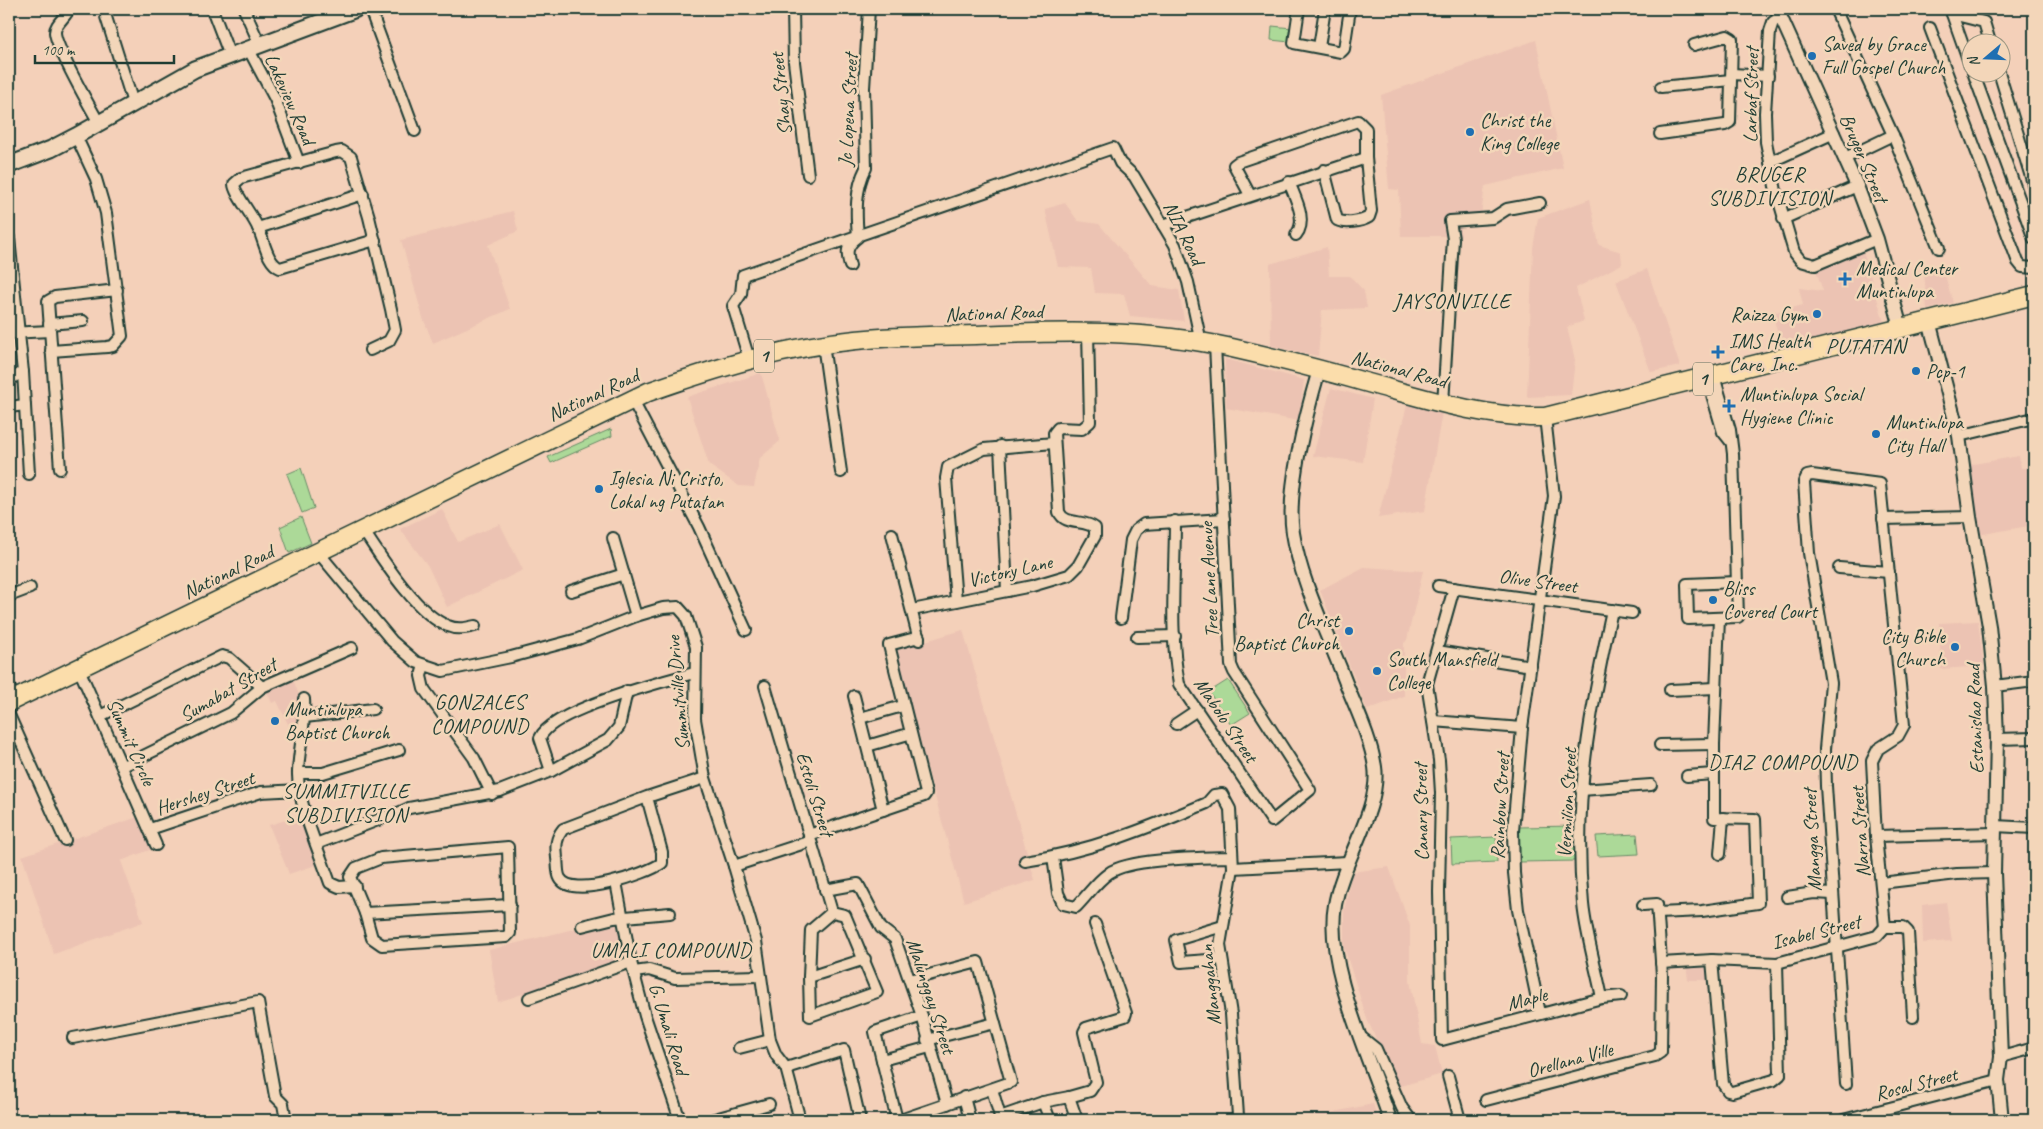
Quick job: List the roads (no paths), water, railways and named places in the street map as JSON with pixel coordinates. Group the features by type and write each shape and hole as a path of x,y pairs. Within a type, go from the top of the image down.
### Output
{"highway":[{"name":"National Road","path":"10,701 632,399 680,380 749,359 823,344 880,338 1088,331 1166,337 1208,343 1318,370 1443,404 1518,417 1545,417 2034,295"}],"main road":[{"path":"9,165 51,149 188,72 356,9"}],"street":[{"path":"69,9 67,15 56,28 56,38 99,123"},
{"path":"212,9 230,56"},
{"name":"Lakeview Road","path":"244,9 254,47 299,163"},
{"path":"370,9 415,131"},
{"name":"Shay Street","path":"793,9 794,62 808,175"},
{"name":"Jc Lopena Street","path":"850,266 848,248 858,237 857,195 861,178 866,168 864,88 870,9"},
{"path":"1299,9 1294,43 1344,50 1350,9"},
{"path":"1319,47 1325,9"},
{"path":"1835,9 1893,135 1939,248"},
{"name":"Larbaf Street","path":"1779,13 1770,31 1765,113 1770,162 1791,246 1801,262 1815,265 1877,239"},
{"name":"Bruger Street","path":"1779,13 1857,186 1877,239 1901,328"},
{"path":"1960,37 1952,14 1984,22 1987,32"},
{"path":"106,17 133,103"},
{"path":"1930,28 2018,262 2022,267 2034,268"},
{"path":"1660,134 1729,123 1732,42 1729,37 1694,46"},
{"path":"1661,87 1731,77 1768,76"},
{"path":"1977,82 2033,233"},
{"path":"2002,82 2034,187"},
{"path":"1250,195 1235,170 1234,165 1238,162 1358,121 1366,129 1366,158 1371,211 1369,217 1363,220 1341,222 1337,220 1324,170"},
{"path":"1770,162 1834,133"},
{"path":"1845,158 1893,135"},
{"path":"51,351 106,347 119,341 123,330 109,232 101,194 76,136"},
{"name":"NIA Road","path":"858,237 1113,148 1120,163 1134,176 1183,264 1208,343"},
{"path":"370,350 389,341 395,330 375,240 363,194 354,163 347,153 336,152 241,178 234,184 236,192 249,210 276,267 284,268 375,240"},
{"path":"1163,225 1324,170 1366,158"},
{"path":"1289,182 1302,221 1300,229 1296,234"},
{"path":"1783,219 1857,186"},
{"path":"258,228 363,194"},
{"path":"1443,404 1453,239 1450,221 1493,218 1507,209 1540,203"},
{"path":"749,359 733,306 741,294 743,275 858,237"},
{"path":"9,238 13,333 22,372 29,474"},
{"path":"60,469 48,303 50,299 117,290"},
{"path":"13,333 83,321"},
{"name":"Estanislao Road","path":"1929,321 1959,436 1970,517 1989,626 1995,686 1997,739 1994,873 2001,1057 1998,1080 2002,1120"},
{"path":"956,601 946,472 948,467 984,449 1000,446 1054,443 1056,429 1082,429 1090,422 1088,331"},
{"name":"Tree Lane Avenue","path":"1208,343 1224,519 1231,665 1310,790"},
{"path":"823,344 841,472"},
{"path":"1318,370 1307,409 1291,512 1293,533 1298,555 1368,741 1375,768 1375,791 1347,862 1335,904 1332,936 1338,965 1390,1120"},
{"path":"9,380 22,372"},
{"path":"1710,377 1730,430 1734,466 1738,617 1688,619 1687,584 1736,582"},
{"path":"632,399 699,528 746,630"},
{"path":"9,406 25,404"},
{"name":"Rainbow Street","path":"1540,1014 1518,910 1514,873 1513,831 1522,728 1554,496 1545,417"},
{"path":"1959,436 2034,418"},
{"name":"Victory Lane","path":"912,610 1007,591 1069,575 1078,566 1095,536 1096,528 1066,520 1058,512 1054,443"},
{"path":"1000,446 1007,591"},
{"name":"Narra Street","path":"1807,476 1812,475 1880,484 1904,725 1898,736 1878,749 1872,761 1876,836 1885,927"},
{"name":"Mangga Street","path":"1807,476 1804,482 1809,553 1831,683 1825,749 1835,946 1846,1084"},
{"path":"1883,519 1970,517"},
{"path":"1121,618 1133,534 1144,524 1224,519"},
{"name":"Mabolo Street","path":"1175,521 1175,636 1179,684 1272,821 1310,790"},
{"path":"363,530 388,566 426,611 445,625 463,628 475,626"},
{"path":"734,866 922,797 926,793 889,645 919,639 892,534"},
{"path":"613,538 636,616"},
{"name":"Summitville Drive","path":"318,552 392,641 416,662 443,671 511,658 578,639 636,616 663,608 678,608 686,616 696,648 694,719 705,778 756,941 770,1040 776,1055 786,1068 800,1120"},
{"path":"1838,568 1889,572"},
{"path":"570,591 624,574"},
{"name":"Olive Street","path":"1438,586 1540,598 1632,613"},
{"path":"9,596 30,588"},
{"name":"Canary Street","path":"1442,1040 1439,892 1441,793 1428,684 1454,588"},
{"name":"Vermilion Street","path":"1602,998 1583,906 1579,841 1581,790 1591,706 1612,610"},
{"path":"1658,913 1702,911 1758,903 1755,819 1714,818 1718,618"},
{"path":"1137,637 1175,636"},
{"name":"Sumabat Street","path":"123,766 231,713 262,687 352,648"},
{"path":"1437,651 1531,666"},
{"path":"100,716 222,656 229,658 262,687"},
{"path":"424,665 421,676 424,689 474,758 492,794"},
{"name":"Summit Circle","path":"79,668 156,845"},
{"path":"551,771 540,738 546,729 571,715 627,690 694,673"},
{"path":"1995,686 2034,680"},
{"name":"Estoli Street","path":"764,686 832,912"},
{"path":"1670,690 1716,688"},
{"path":"316,844 409,808 492,794 551,771 608,740 619,727 627,690"},
{"path":"854,696 883,810"},
{"path":"304,699 306,717 298,773 300,790 330,883 339,887 355,886"},
{"path":"10,701 65,840"},
{"path":"860,718 899,707"},
{"path":"306,717 373,709"},
{"path":"1176,724 1197,710"},
{"path":"1433,722 1522,728"},
{"path":"867,746 905,735"},
{"path":"1997,739 2034,738"},
{"path":"1660,745 1714,744"},
{"path":"298,773 323,773 398,750"},
{"path":"1687,776 1714,774"},
{"path":"647,797 662,852 662,862 656,867 616,882 575,887 566,884 559,878 556,845 558,835 563,829 647,797 705,778"},
{"path":"1581,790 1651,784"},
{"name":"Hershey Street","path":"150,829 261,792 300,790"},
{"name":"Manggahan","path":"1053,857 1125,837 1207,803 1214,795 1222,794 1230,809 1233,868 1220,945 1231,1014 1238,1116 1234,1120"},
{"path":"1720,854 1723,818"},
{"path":"1876,836 2034,828"},
{"path":"508,846 510,933 506,937 382,945 372,938 355,886 350,877 352,872 356,868 381,858 508,846"},
{"path":"1025,861 1053,857 1058,893 1063,904 1069,907 1076,906 1104,877 1116,870 1166,859 1232,857"},
{"path":"1233,868 1347,862"},
{"path":"1881,882 1994,873"},
{"name":"G. Umali Road","path":"616,882 632,967 645,1016 680,1120"},
{"name":"Malunggay Street","path":"825,890 858,884 879,926 895,939 922,1016 928,1043 947,1104"},
{"path":"1787,897 1814,893 1832,894"},
{"path":"1643,905 1657,904 1661,963"},
{"path":"365,913 510,905"},
{"path":"832,912 845,915 877,992 810,1016 811,930 832,912"},
{"path":"582,926 622,917 670,913"},
{"path":"992,1089 1000,1118 1015,1116 1044,1102 1090,1091 1096,1082 1084,1032 1086,1028 1126,1016 1126,1013 1095,924"},
{"path":"1222,959 1181,962 1176,940 1223,926"},
{"path":"1885,927 1903,927 1908,932 1913,1017"},
{"name":"Isabel Street","path":"1661,963 1712,960 1777,963 1877,936 1885,927"},
{"path":"809,977 865,960"},
{"path":"1712,960 1723,1084 1728,1092 1774,1080 1780,1075 1777,963"},
{"path":"910,980 978,962 1011,1082 899,1120 875,1032 922,1016"},
{"name":"Orellana Ville","path":"1486,1100 1655,1056 1661,1052 1661,963"},
{"path":"528,998 632,967 675,978 760,976"},
{"name":"Maple","path":"1442,1040 1602,998 1621,996"},
{"path":"73,1038 258,1002 275,1096 283,1104 286,1120"},
{"path":"882,1060 928,1043 995,1023"},
{"path":"1361,1037 1376,1049 1402,1108 1411,1120"},
{"path":"738,1048 770,1040"},
{"path":"2001,1057 2034,1048"},
{"path":"786,1068 844,1050 860,1120"},
{"path":"1448,1076 1460,1120"},
{"name":"Rosal Street","path":"1843,1120 1998,1080"},
{"path":"1069,1096 1078,1120"},
{"path":"964,1097 970,1120"},
{"path":"1044,1102 1050,1120"},
{"path":"711,1120 769,1104"}],"place":[{"name":"Saved by Grace Full Gospel Church","path":"1812,56"},
{"name":"Christ the King College","path":"1470,132"},
{"name":"Medical Center Muntinlupa","path":"1845,279"},
{"name":"Raizza Gym","path":"1817,314"},
{"name":"IMS Health Care, Inc.","path":"1718,352"},
{"name":"Pcp-1","path":"1916,371"},
{"name":"Muntinlupa Social Hygiene Clinic","path":"1729,406"},
{"name":"Muntinlupa City Hall","path":"1876,434"},
{"name":"Iglesia Ni Cristo, Lokal ng Putatan","path":"599,489"},
{"name":"Bliss Covered Court","path":"1713,600"},
{"name":"Christ Baptist Church","path":"1349,631"},
{"name":"City Bible Church","path":"1955,647"},
{"name":"South Mansfield College","path":"1377,671"},
{"name":"Muntinlupa Baptist Church","path":"275,721"}],"district":[{"name":"BRUGER SUBDIVISION","path":"1770,186"},
{"name":"JAYSONVILLE","path":"1452,301"},
{"name":"PUTATAN","path":"1866,346"},
{"name":"GONZALES COMPOUND","path":"480,714"},
{"name":"DIAZ COMPOUND","path":"1783,762"},
{"name":"SUMMITVILLE SUBDIVISION","path":"346,803"},
{"name":"UMALI COMPOUND","path":"671,950"}]}
